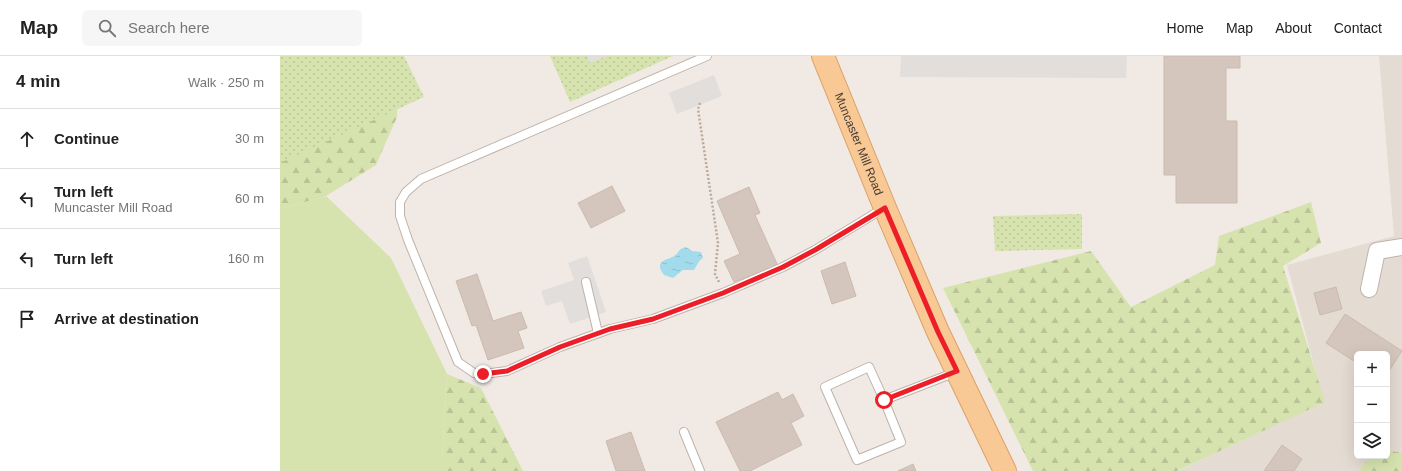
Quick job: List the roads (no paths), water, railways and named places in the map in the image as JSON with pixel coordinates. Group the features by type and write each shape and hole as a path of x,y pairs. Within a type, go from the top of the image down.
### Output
{"main road":[{"name":"Muncaster Mill Road","path":"823,56 885,208 938,332 1005,471"}],"street":[{"path":"1369,289 1377,251 1402,247"}],"lane":[{"path":"707,56 421,179 406,192 400,202 400,216 408,240 458,362 474,372 483,374 507,371 560,347 598,333 653,319 723,293 783,267 815,250 885,208"},
{"path":"586,282 598,333"},
{"path":"869,367 884,400 902,442 857,460 825,387 869,367"},
{"path":"884,400 957,371"},
{"path":"684,432 700,471"}],"water":[{"path":"686,247 692,251 701,252 703,258 694,270 683,270 673,278 664,275 660,266 661,263 676,255 681,249"}]}
